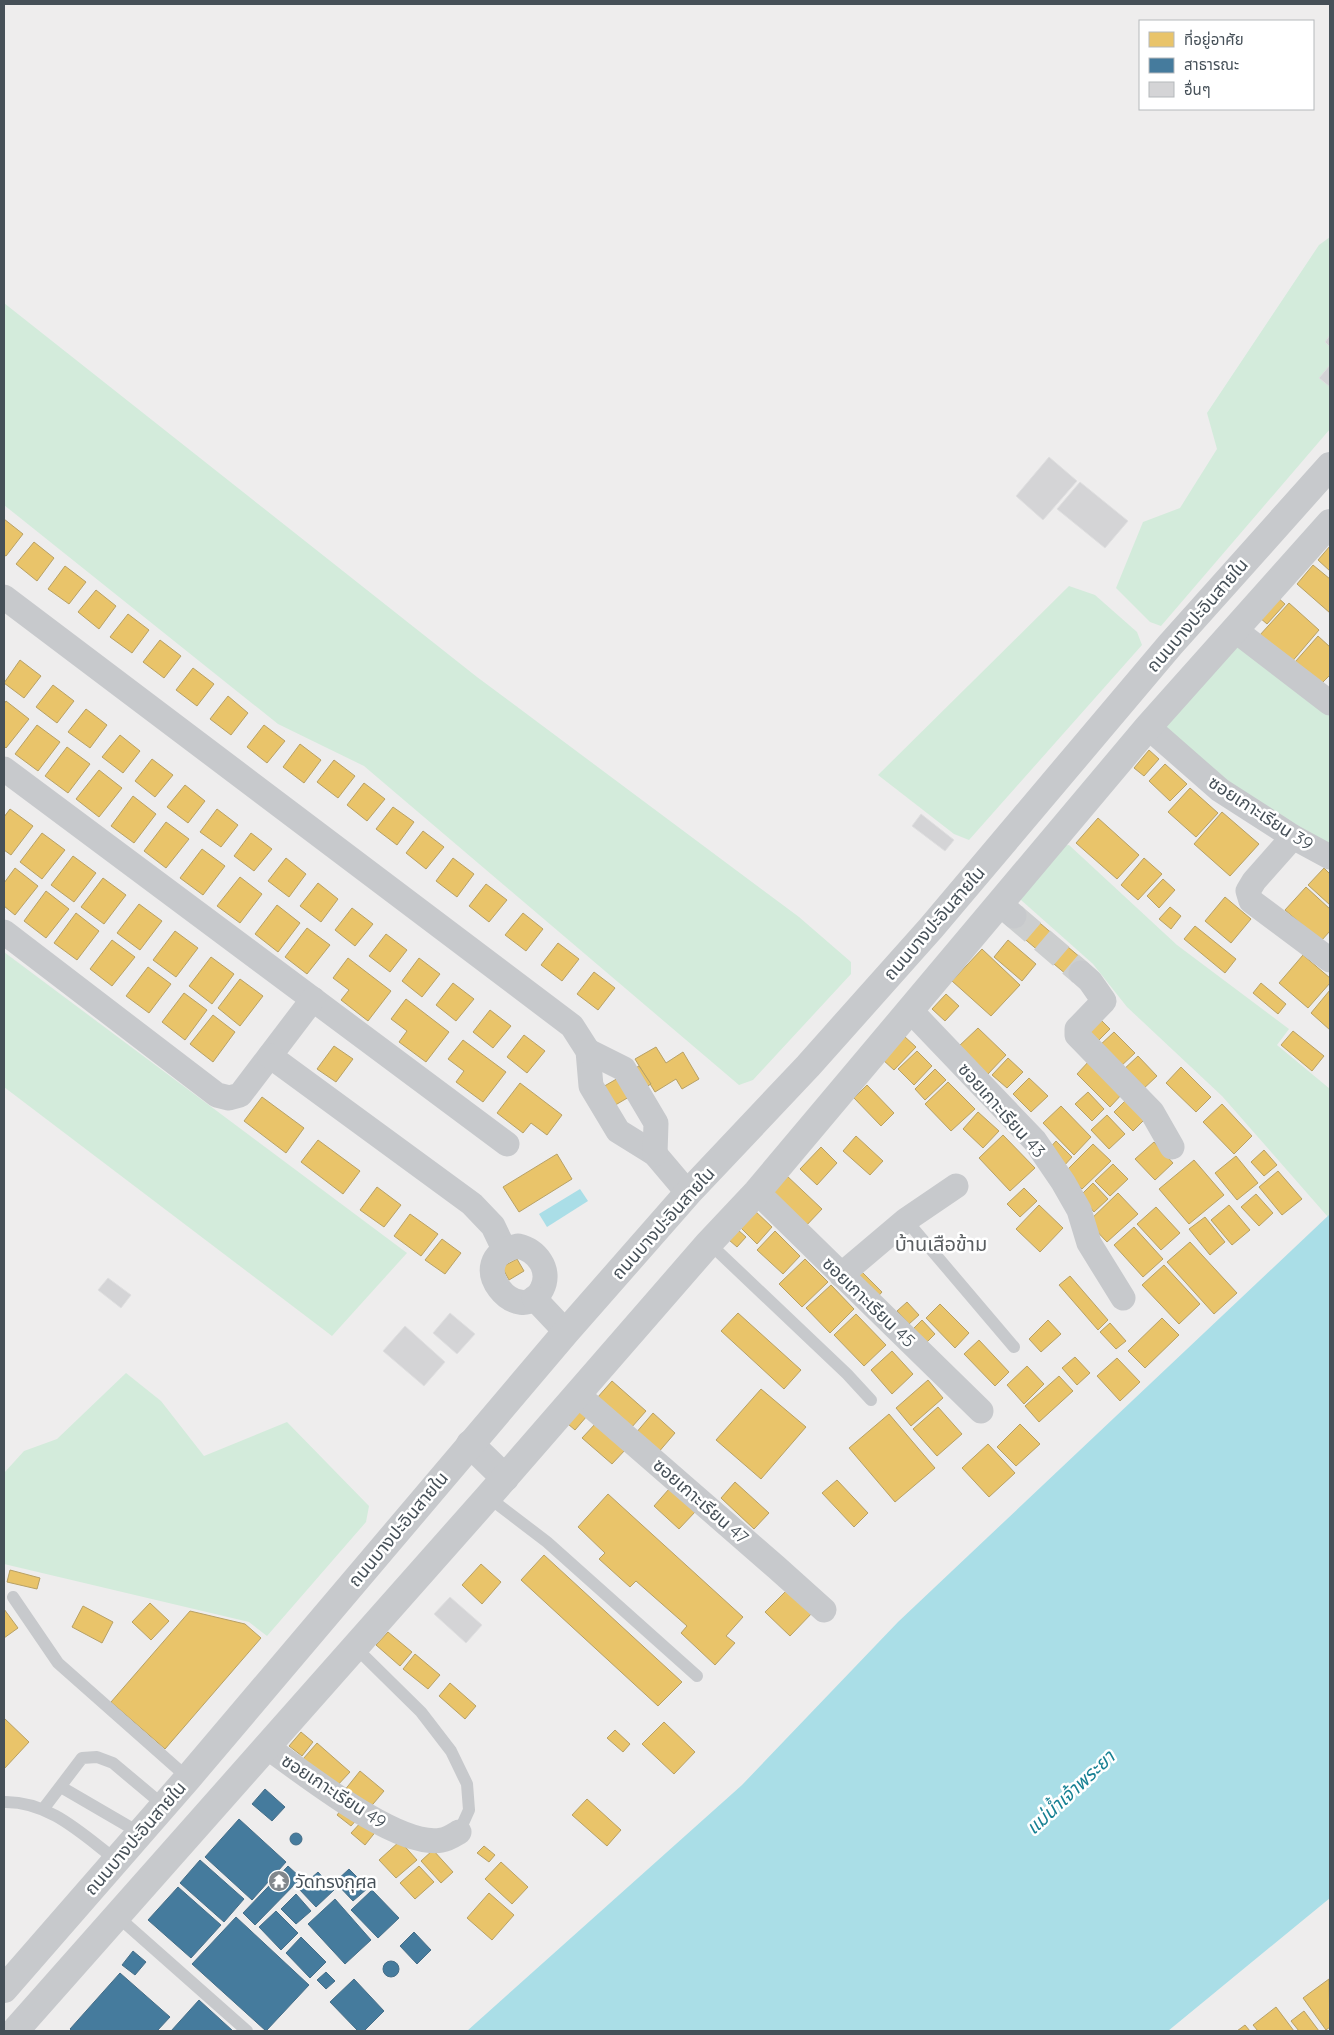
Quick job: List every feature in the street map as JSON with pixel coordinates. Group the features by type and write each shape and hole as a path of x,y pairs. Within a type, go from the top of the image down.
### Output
{"main road":[{"name":"ถนนบางปะอินสายใน","path":"4,1988 188,1778 566,1332 688,1193 808,1066 931,928 1170,645 1330,466"},
{"path":"15,2031 709,1243 757,1192 910,1010 1007,910 1148,727 1330,523"},
{"path":"470,1444 496,1487"}],"street":[{"path":"4,597 572,1026 588,1051 591,1086 618,1131 655,1154 688,1193"},
{"path":"1235,630 1330,703"},
{"name":"ซอยเกาะเรียน 39","path":"1148,727 1220,790 1293,837 1330,856"},
{"path":"4,769 507,1144"},
{"path":"1293,837 1254,881 1248,891 1251,901 1330,960"},
{"path":"4,932 217,1095 229,1098 240,1095 313,1000"},
{"path":"1081,973 1090,981 1104,1001 1077,1029 1077,1035 1152,1112 1172,1147"},
{"name":"ซอยเกาะเรียน 43","path":"910,1010 1035,1141 1063,1182 1079,1210 1089,1243 1122,1298"},
{"path":"588,1051 624,1068 656,1123 655,1154"},
{"path":"270,1056 472,1204 493,1226 504,1249"},
{"path":"841,1275 906,1220 956,1186"},
{"name":"ซอยเกาะเรียน 45","path":"757,1192 981,1411"},
{"path":"518,1246 528,1248 536,1254 545,1270 545,1281 541,1291 534,1298 525,1302 516,1301 507,1298 501,1292 492,1269 494,1261 504,1249 518,1246"},
{"path":"534,1298 566,1332"},
{"name":"ซอยเกาะเรียน 47","path":"577,1394 824,1610"},
{"name":"ซอยเกาะเรียน 49","path":"267,1747 358,1811 390,1828 421,1839 435,1840 441,1840 460,1832"}],"lane":[{"path":"906,1220 1014,1347"},
{"path":"709,1243 847,1374 871,1400"},
{"path":"496,1487 520,1523 548,1542 697,1676"},
{"path":"14,1597 58,1663 188,1778"},
{"path":"355,1647 421,1712 451,1751 467,1784 469,1810 460,1832"},
{"path":"44,1808 82,1758 97,1757 113,1763 163,1805"},
{"path":"61,1786 140,1833"},
{"path":"4,1802 15,1802 44,1808 116,1859"},
{"path":"117,1916 247,2031"}],"green space":[{"path":"1330,237 1330,429 1161,626 1150,622 1116,588 1143,522 1180,508 1217,449 1207,413 1319,245"},
{"path":"4,303 477,677 799,917 851,962 851,974 753,1080 739,1085 364,766 278,724 4,505"},
{"path":"1069,586 1095,595 1137,632 1142,645 969,840 954,834 878,775"},
{"path":"1234,646 1242,646 1330,710 1330,848 1232,793 1163,726"},
{"path":"1069,845 1177,945 1289,1029 1277,1045 1330,1089 1330,1214 1328,1217 1222,1096 1127,1007 1093,964 1021,900 1020,893 1061,846"},
{"path":"4,952 407,1253 332,1336 4,1087"},
{"path":"126,1373 161,1401 204,1456 287,1422 369,1506 366,1522 267,1636 249,1622 4,1564 4,1473 24,1451 57,1439"}],"water":[{"path":"580,1189 588,1201 547,1227 539,1214"},
{"name":"แม่น้ำเจ้าพระยา","path":"1330,1214 1330,1898 1168,2031 467,2031 742,1785 898,1622"}],"building: ที่อยู่อาศัย":[{"path":"4,519 23,534 6,556 4,555"},
{"path":"34,542 54,558 37,581 16,564"},
{"path":"1330,546 1330,571 1318,560"},
{"path":"1313,565 1330,579 1330,613 1297,584"},
{"path":"65,566 86,582 69,604 48,589"},
{"path":"96,590 116,606 99,629 78,612"},
{"path":"1276,596 1285,604 1267,624 1259,617"},
{"path":"1289,603 1319,630 1290,664 1259,636"},
{"path":"128,614 149,630 132,653 110,637"},
{"path":"1318,636 1330,647 1330,675 1320,685 1295,662"},
{"path":"160,640 181,656 164,678 143,662"},
{"path":"20,660 41,676 24,698 4,683"},
{"path":"193,668 214,684 197,706 176,690"},
{"path":"53,685 74,701 57,723 36,707"},
{"path":"228,696 248,713 231,735 210,719"},
{"path":"6,701 29,719 6,748 4,746 4,704"},
{"path":"86,709 107,725 90,748 68,732"},
{"path":"37,725 60,742 38,771 15,754"},
{"path":"264,725 285,741 267,763 247,747"},
{"path":"120,735 140,751 123,773 102,757"},
{"path":"300,744 321,760 304,783 283,767"},
{"path":"67,747 90,764 68,793 45,776"},
{"path":"1149,750 1159,759 1144,776 1134,768"},
{"path":"152,759 173,775 155,797 135,781"},
{"path":"334,760 355,776 338,798 317,782"},
{"path":"1165,764 1187,784 1170,801 1149,781"},
{"path":"99,770 122,788 99,817 76,799"},
{"path":"364,783 385,799 367,821 347,805"},
{"path":"185,785 205,801 188,823 167,807"},
{"path":"1190,788 1218,813 1196,837 1168,812"},
{"path":"133,796 156,814 134,843 111,826"},
{"path":"393,807 414,822 397,845 376,829"},
{"path":"10,809 33,826 11,855 4,850 4,817"},
{"path":"217,809 238,825 221,847 200,832"},
{"path":"1222,812 1259,844 1230,876 1194,844"},
{"path":"1098,818 1139,855 1117,879 1076,843"},
{"path":"166,822 189,839 166,868 144,851"},
{"path":"423,831 444,847 426,869 406,853"},
{"path":"42,833 65,850 42,879 20,862"},
{"path":"251,833 272,849 254,871 234,856"},
{"path":"202,849 225,866 203,895 180,878"},
{"path":"73,856 96,873 74,902 51,885"},
{"path":"286,858 306,874 289,897 268,881"},
{"path":"453,858 474,874 457,897 436,881"},
{"path":"1144,858 1162,874 1138,900 1121,885"},
{"path":"15,868 38,886 15,915 4,906 4,883"},
{"path":"1324,868 1330,874 1330,905 1308,885"},
{"path":"240,877 262,894 240,923 217,906"},
{"path":"103,878 126,895 104,924 81,907"},
{"path":"1163,879 1175,890 1159,908 1147,896"},
{"path":"318,883 338,899 321,922 300,906"},
{"path":"486,884 507,900 489,922 469,906"},
{"path":"1306,887 1330,909 1330,931 1321,941 1285,910"},
{"path":"46,891 69,909 46,938 24,921"},
{"path":"1225,897 1251,919 1231,943 1205,921"},
{"path":"139,904 162,921 140,950 117,933"},
{"path":"277,905 300,923 278,952 255,934"},
{"path":"1021,907 1088,964 1074,981 1007,924"},
{"path":"1170,907 1181,916 1171,929 1159,919"},
{"path":"352,908 373,924 355,946 335,930"},
{"path":"76,913 99,931 77,960 54,943"},
{"path":"523,913 543,929 526,951 505,935"},
{"path":"1195,926 1236,959 1225,973 1184,939"},
{"path":"307,928 330,945 307,974 285,957"},
{"path":"175,931 198,948 176,977 153,960"},
{"path":"386,934 407,950 390,972 369,956"},
{"path":"112,940 135,957 112,986 90,969"},
{"path":"1008,940 1036,964 1022,981 994,957"},
{"path":"558,943 579,959 562,981 541,965"},
{"path":"982,949 1020,985 991,1016 952,981"},
{"path":"1303,955 1330,978 1330,983 1308,1008 1279,983"},
{"path":"211,957 234,974 212,1004 189,986"},
{"path":"348,958 391,991 368,1021 341,1000 349,990 333,978"},
{"path":"419,958 440,974 422,997 402,981"},
{"path":"148,967 171,984 149,1013 126,996"},
{"path":"594,972 615,988 598,1010 577,994"},
{"path":"240,979 263,996 240,1026 218,1008"},
{"path":"453,983 474,999 456,1021 436,1005"},
{"path":"1261,983 1286,1004 1278,1014 1253,993"},
{"path":"1330,990 1330,1030 1311,1013"},
{"path":"184,993 207,1010 185,1040 162,1022"},
{"path":"946,994 959,1006 945,1021 932,1009"},
{"path":"406,999 449,1032 426,1062 399,1042 407,1031 391,1019"},
{"path":"490,1010 511,1026 493,1048 473,1032"},
{"path":"213,1015 235,1032 213,1062 190,1044"},
{"path":"1099,1018 1110,1029 1096,1043 1085,1032"},
{"path":"978,1028 1006,1055 987,1075 958,1047"},
{"path":"1293,1031 1324,1056 1312,1071 1281,1045"},
{"path":"1114,1032 1135,1053 1119,1068 1098,1047"},
{"path":"524,1035 545,1051 527,1073 507,1057"},
{"path":"904,1036 916,1047 894,1070 882,1059"},
{"path":"463,1040 506,1072 483,1102 456,1082 464,1071 448,1059"},
{"path":"334,1046 353,1059 336,1082 317,1069"},
{"path":"656,1047 666,1063 683,1052 699,1079 682,1089 676,1079 655,1092 635,1059"},
{"path":"917,1051 932,1066 914,1085 898,1069"},
{"path":"1138,1056 1157,1076 1141,1091 1122,1071"},
{"path":"1008,1058 1023,1072 1007,1088 992,1075"},
{"path":"1090,1060 1123,1093 1110,1107 1077,1074"},
{"path":"639,1066 651,1084 612,1107 601,1088"},
{"path":"1181,1067 1211,1097 1196,1112 1166,1083"},
{"path":"935,1069 946,1080 925,1100 915,1089"},
{"path":"1029,1078 1048,1096 1031,1112 1013,1094"},
{"path":"948,1082 975,1109 951,1131 925,1104"},
{"path":"520,1083 562,1115 547,1135 531,1123 523,1133 497,1113"},
{"path":"867,1085 894,1113 881,1126 854,1098"},
{"path":"1088,1092 1104,1109 1092,1121 1075,1104"},
{"path":"262,1097 304,1128 286,1153 244,1121"},
{"path":"1128,1098 1147,1117 1133,1131 1114,1112"},
{"path":"1222,1104 1252,1136 1234,1154 1203,1122"},
{"path":"1061,1106 1091,1137 1074,1155 1043,1123"},
{"path":"978,1112 999,1131 983,1148 963,1129"},
{"path":"1107,1115 1125,1134 1109,1149 1091,1130"},
{"path":"1003,1135 1035,1168 1010,1191 979,1158"},
{"path":"856,1136 883,1161 870,1175 843,1151"},
{"path":"318,1140 360,1171 343,1194 301,1162"},
{"path":"1056,1141 1072,1157 1063,1167 1047,1151"},
{"path":"1154,1142 1173,1163 1155,1180 1135,1159"},
{"path":"1093,1144 1111,1161 1082,1189 1065,1172"},
{"path":"821,1147 837,1163 817,1185 800,1169"},
{"path":"1264,1150 1277,1165 1264,1176 1251,1162"},
{"path":"557,1154 572,1179 519,1212 503,1187"},
{"path":"1236,1156 1258,1183 1237,1200 1215,1173"},
{"path":"1194,1160 1224,1195 1189,1224 1159,1189"},
{"path":"1113,1164 1128,1179 1110,1196 1095,1181"},
{"path":"1278,1171 1302,1199 1282,1215 1259,1187"},
{"path":"786,1175 822,1209 803,1229 768,1194"},
{"path":"1093,1183 1108,1199 1094,1212 1080,1196"},
{"path":"377,1187 401,1205 384,1227 360,1210"},
{"path":"1024,1188 1037,1201 1020,1217 1007,1204"},
{"path":"1118,1193 1138,1214 1107,1242 1088,1222"},
{"path":"1256,1194 1273,1213 1259,1226 1241,1207"},
{"path":"1039,1205 1063,1228 1040,1252 1016,1229"},
{"path":"1229,1205 1250,1230 1232,1245 1211,1220"},
{"path":"1156,1207 1180,1233 1161,1250 1137,1224"},
{"path":"754,1210 772,1227 757,1244 739,1226"},
{"path":"410,1214 438,1234 421,1256 394,1236"},
{"path":"1205,1217 1225,1242 1210,1255 1189,1229"},
{"path":"1134,1227 1163,1259 1143,1277 1114,1245"},
{"path":"738,1230 746,1237 737,1247 729,1240"},
{"path":"775,1231 800,1256 783,1274 757,1250"},
{"path":"442,1239 461,1253 445,1274 425,1260"},
{"path":"1190,1242 1237,1293 1214,1314 1167,1262"},
{"path":"517,1259 524,1271 509,1280 502,1267"},
{"path":"805,1259 828,1282 802,1307 779,1284"},
{"path":"1164,1265 1200,1304 1179,1324 1142,1285"},
{"path":"861,1271 882,1292 873,1302 851,1280"},
{"path":"1070,1276 1108,1320 1098,1330 1059,1285"},
{"path":"831,1285 854,1309 830,1333 806,1308"},
{"path":"907,1302 919,1315 909,1324 897,1311"},
{"path":"940,1304 969,1333 955,1348 926,1318"},
{"path":"738,1313 801,1370 784,1389 721,1331"},
{"path":"856,1314 886,1345 864,1366 834,1335"},
{"path":"1162,1318 1179,1335 1145,1368 1128,1351"},
{"path":"922,1320 935,1334 926,1343 913,1329"},
{"path":"1048,1320 1061,1334 1041,1352 1029,1339"},
{"path":"1110,1323 1126,1341 1116,1349 1100,1332"},
{"path":"979,1340 1009,1372 995,1386 964,1354"},
{"path":"892,1351 913,1374 892,1394 871,1370"},
{"path":"1075,1357 1090,1373 1077,1385 1062,1368"},
{"path":"1117,1358 1140,1382 1120,1401 1097,1376"},
{"path":"1027,1366 1044,1384 1024,1404 1007,1385"},
{"path":"1059,1376 1073,1391 1039,1422 1025,1406"},
{"path":"928,1380 943,1398 911,1426 896,1408"},
{"path":"612,1381 646,1411 631,1428 597,1398"},
{"path":"761,1389 806,1427 761,1479 716,1440"},
{"path":"938,1407 962,1434 937,1456 913,1429"},
{"path":"580,1410 587,1416 575,1430 568,1424"},
{"path":"653,1413 675,1433 657,1454 635,1434"},
{"path":"889,1414 935,1468 895,1502 849,1448"},
{"path":"597,1422 626,1449 612,1464 582,1438"},
{"path":"1020,1424 1040,1444 1016,1466 997,1447"},
{"path":"988,1444 1015,1473 989,1497 962,1468"},
{"path":"837,1480 868,1513 854,1527 822,1493"},
{"path":"735,1482 769,1513 754,1529 721,1498"},
{"path":"669,1489 695,1512 679,1529 654,1506"},
{"path":"608,1494 743,1617 726,1636 735,1643 715,1665 681,1633 687,1626 636,1581 630,1587 599,1559 605,1553 578,1527"},
{"path":"544,1555 682,1682 658,1706 521,1580"},
{"path":"481,1564 501,1582 482,1604 462,1585"},
{"path":"10,1570 40,1578 37,1589 7,1582"},
{"path":"789,1588 813,1612 790,1636 765,1612"},
{"path":"150,1603 169,1621 151,1640 132,1622"},
{"path":"83,1606 113,1622 102,1643 72,1627"},
{"path":"4,1609 18,1628 4,1638"},
{"path":"190,1611 245,1624 261,1638 165,1749 111,1702"},
{"path":"388,1632 412,1652 400,1666 376,1645"},
{"path":"415,1654 440,1675 428,1689 403,1669"},
{"path":"450,1683 476,1706 465,1719 439,1696"},
{"path":"4,1718 29,1742 4,1769"},
{"path":"664,1722 695,1752 674,1774 642,1744"},
{"path":"615,1730 630,1744 623,1752 607,1738"},
{"path":"301,1732 313,1742 302,1756 289,1746"},
{"path":"317,1743 350,1772 335,1788 303,1759"},
{"path":"360,1771 384,1791 368,1810 344,1791"},
{"path":"587,1799 621,1830 607,1846 572,1815"},
{"path":"345,1805 359,1817 351,1826 337,1815"},
{"path":"364,1819 377,1830 365,1845 351,1833"},
{"path":"400,1841 417,1860 396,1878 379,1860"},
{"path":"484,1846 495,1855 489,1862 477,1853"},
{"path":"433,1850 453,1872 441,1883 421,1861"},
{"path":"501,1862 528,1887 512,1904 485,1879"},
{"path":"419,1866 434,1882 415,1899 400,1883"},
{"path":"489,1893 514,1915 492,1940 467,1918"},
{"path":"1329,1979 1330,2027 1326,2030 1303,1998"},
{"path":"1276,2007 1294,2031 1258,2031 1253,2025"},
{"path":"1304,2011 1319,2031 1299,2031 1291,2021"},
{"path":"1245,2025 1250,2031 1237,2031"}],"building: สาธารณะ":[{"path":"265,1789 285,1807 272,1821 252,1804"},
{"path":"239,1819 286,1862 252,1900 205,1857"},
{"path":"296,1833 302,1839 296,1845 290,1839"},
{"path":"200,1860 244,1899 224,1922 180,1883"},
{"path":"288,1866 301,1878 255,1925 243,1913"},
{"path":"349,1869 368,1888 353,1901 335,1882"},
{"path":"318,1872 334,1890 316,1907 299,1889"},
{"path":"178,1887 221,1925 191,1958 148,1920"},
{"path":"372,1890 399,1918 378,1938 351,1910"},
{"path":"296,1894 311,1911 296,1924 281,1909"},
{"path":"335,1899 371,1940 345,1964 308,1924"},
{"path":"276,1911 298,1933 281,1950 259,1927"},
{"path":"236,1917 309,1985 266,2031 192,1964"},
{"path":"414,1932 431,1950 417,1964 400,1946"},
{"path":"301,1937 326,1962 310,1978 286,1953"},
{"path":"133,1951 146,1962 135,1975 122,1965"},
{"path":"391,1961 399,1969 391,1977 383,1969"},
{"path":"326,1972 335,1981 326,1989 317,1980"},
{"path":"120,1973 170,2017 157,2031 72,2031 70,2029"},
{"path":"354,1979 384,2011 364,2031 358,2031 330,2002"},
{"path":"199,2000 233,2031 171,2031"}],"building: อื่นๆ":[{"path":"1330,335 1330,347 1325,342"},
{"path":"1330,365 1330,387 1319,378"},
{"path":"1049,457 1077,481 1043,520 1016,496"},
{"path":"1080,482 1128,521 1105,548 1057,509"},
{"path":"921,814 954,840 945,851 912,826"},
{"path":"108,1278 131,1295 121,1308 98,1290"},
{"path":"450,1313 475,1334 457,1354 433,1333"},
{"path":"405,1326 445,1362 424,1386 383,1351"},
{"path":"450,1597 482,1625 466,1643 434,1614"}],"tunnel":[{"path":"1014,916 1081,973"}],"place":[{"name":"วัดทรงกุศล","path":"279,1881"}],"district":[{"name":"บ้านเสือข้าม","path":"941,1243"}]}
